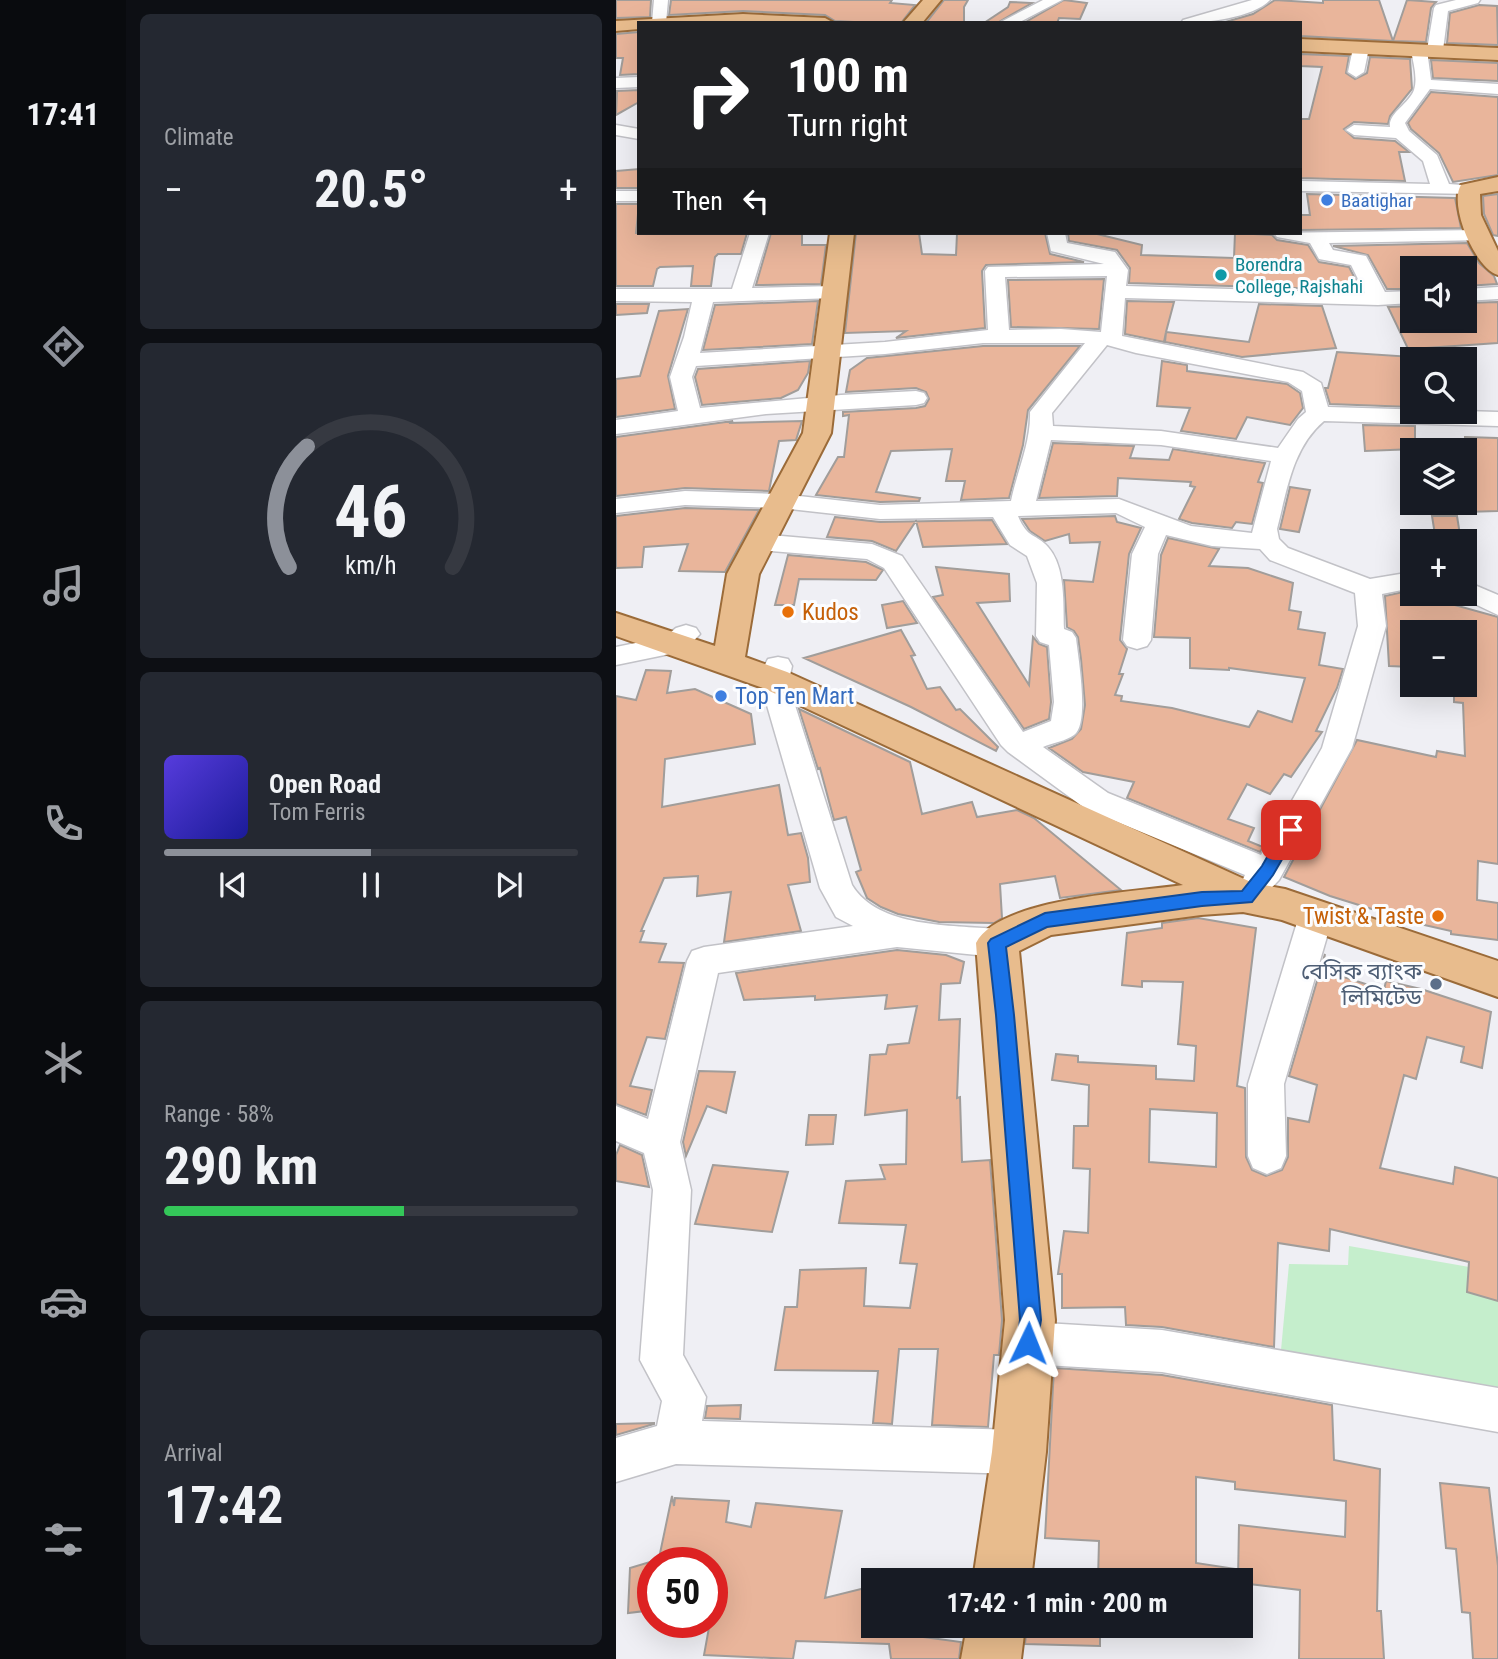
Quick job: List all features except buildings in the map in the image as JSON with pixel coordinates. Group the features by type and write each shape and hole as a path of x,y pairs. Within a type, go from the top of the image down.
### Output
{"main road":[{"path":"914,21 932,0"},
{"path":"687,21 784,21"},
{"path":"616,26 637,24"},
{"path":"1302,45 1498,54"},
{"path":"1498,184 1469,190 1470,215 1478,236 1498,268"},
{"path":"729,656 743,574 817,433 842,235"},
{"path":"616,609 680,639"},
{"path":"616,624 680,639 777,673 1275,895 1498,979"},
{"path":"1004,1568 1019,1452 1029,1306 997,943 1045,920 1202,899 1275,895"},
{"path":"991,1659 994,1638"}],"street":[{"path":"659,21 661,0"},
{"path":"1010,21 1055,0"},
{"path":"1196,21 1252,6 1263,0"},
{"path":"1441,188 1431,159 1401,133 1397,123 1404,110 1419,97 1427,50 1441,8 1477,1"},
{"path":"1356,72 1361,48"},
{"path":"617,88 637,83"},
{"path":"1423,84 1498,89"},
{"path":"616,130 637,134"},
{"path":"1354,130 1401,133"},
{"path":"1302,186 1469,190"},
{"path":"616,196 637,196"},
{"path":"740,295 758,235"},
{"path":"1019,744 1065,727 1068,702 1062,638 1050,636 1050,583 1038,551 1023,545 1013,536 1013,509 1028,476 1042,433 1041,412 1106,339 1117,292 1118,271 1108,256 1094,256 1058,247 1056,235"},
{"path":"1292,235 1478,236"},
{"path":"1317,237 1326,255 1359,260 1378,299"},
{"path":"999,336 995,271 1118,271"},
{"path":"616,295 704,296 834,292"},
{"path":"1117,292 1400,298"},
{"path":"1477,294 1498,293"},
{"path":"690,414 681,377 704,296"},
{"path":"687,360 826,352 999,336 1061,335 1106,339 1295,377 1312,388 1318,414"},
{"path":"616,426 690,414 819,401 916,398"},
{"path":"1400,582 1368,588 1279,554 1267,541 1264,529 1284,456 1306,424 1318,414 1498,419"},
{"path":"1042,433 1161,438 1284,456"},
{"path":"616,506 685,498 781,501 880,512 1119,506 1142,514 1159,524 1223,541 1267,541"},
{"path":"1137,640 1145,554 1159,524"},
{"path":"760,542 873,552 892,562 1011,738 1097,801 1275,895"},
{"path":"1267,1156 1266,1083 1275,895 1337,748 1364,661 1372,626 1368,588"},
{"path":"1477,595 1498,606"},
{"path":"616,656 680,639"},
{"path":"777,673 836,888 848,908 897,933"},
{"path":"676,1442 684,1397 661,1360 672,1190 661,1142 704,961 897,933 997,943"},
{"path":"616,1123 661,1142"},
{"path":"1028,1343 1162,1351 1498,1410"},
{"path":"616,1460 676,1442 1019,1452"}],"green space":[{"path":"1349,1246 1498,1272 1498,1408 1280,1361 1289,1264 1348,1265"}],"place":[{"name":"Baatighar","path":"1327,200"},
{"name":"Borendra College, Rajshahi","path":"1221,275"},
{"name":"Kudos","path":"788,612"},
{"name":"Top Ten Mart","path":"721,696"},
{"name":"Twist & Taste","path":"1438,916"},
{"name":"বেসিক ব্যাংক লিমিটেড","path":"1436,984"}],"route":[{"path":"1028,1343 1030,1320 997,943 1045,920 1202,899 1246,897 1268,870 1291,830"}]}
